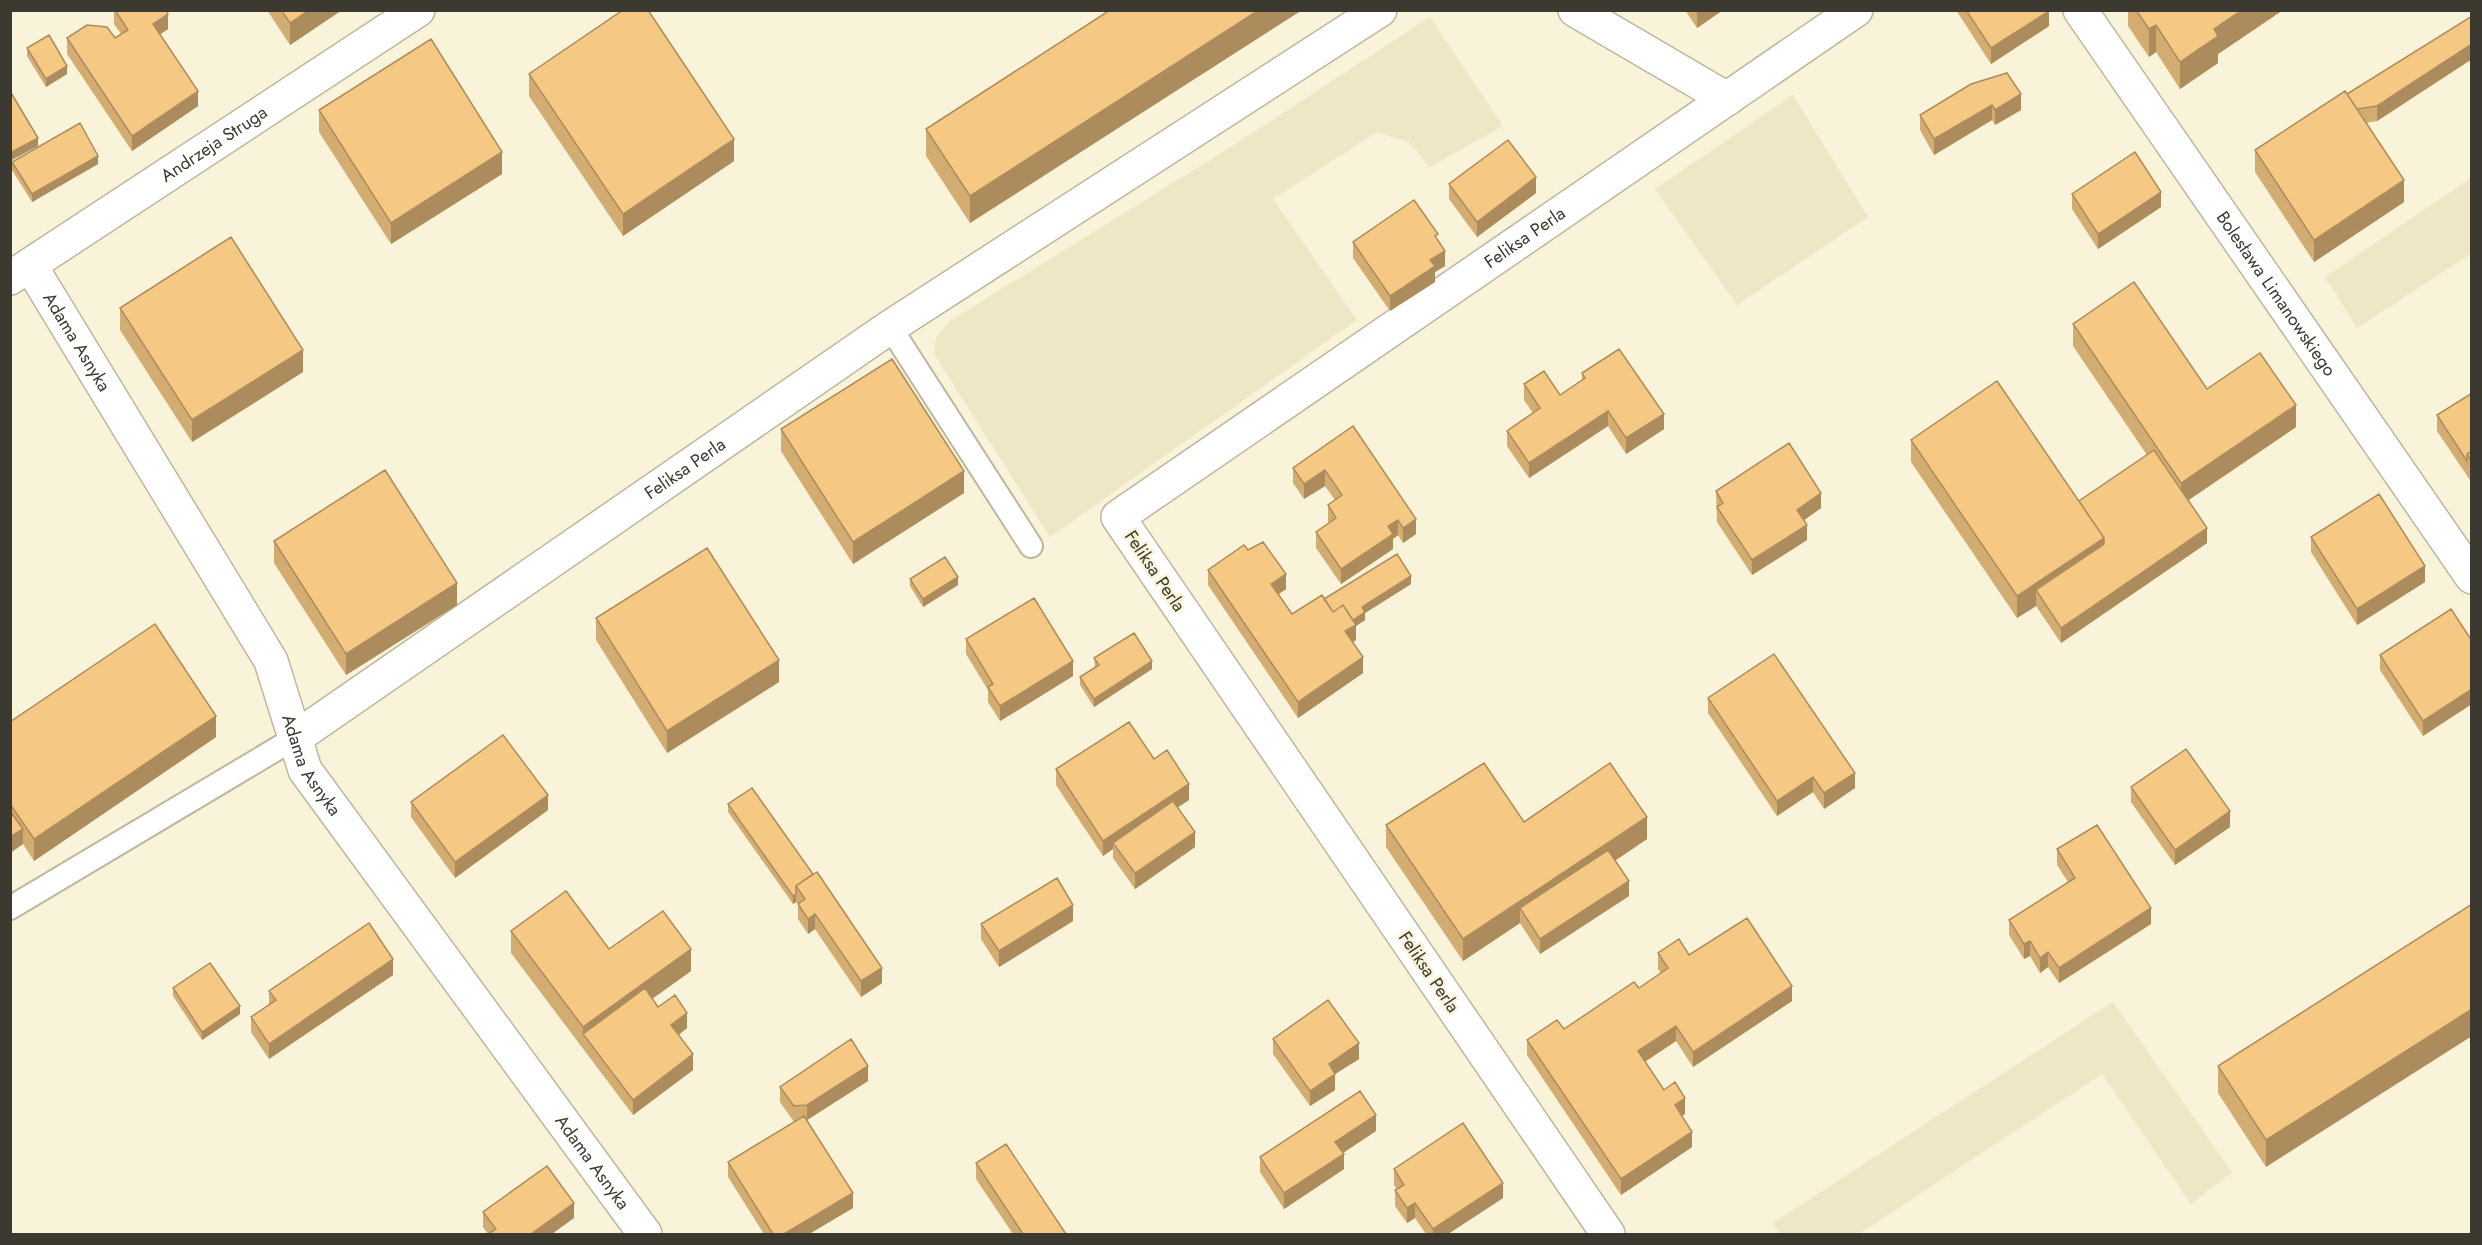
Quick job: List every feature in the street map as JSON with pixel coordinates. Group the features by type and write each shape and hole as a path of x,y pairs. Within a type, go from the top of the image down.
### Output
{"street":[{"name":"Andrzeja Struga","path":"20,271 418,10"},
{"name":"Feliksa Perla","path":"295,738 890,327 1380,10"},
{"path":"1575,10 1727,99"},
{"name":"Feliksa Perla","path":"1608,1234 1118,517 1856,10"},
{"name":"Bolesława Limanowskiego","path":"2080,10 2472,577"},
{"name":"Adama Asnyka","path":"20,271 271,661 305,770 645,1234"}],"lane":[{"path":"890,327 1031,546"},
{"path":"10,908 295,738"}],"shaded area":[{"path":"1430,17 1503,126 1430,167 1409,142 1377,132 1273,199 1357,320 1050,537 934,354 936,337 950,321 1234,145"},
{"path":"1793,95 1868,217 1737,305 1655,189"},
{"path":"2471,178 2471,254 2357,328 2325,277"},
{"path":"2113,1002 2232,1172 2191,1204 2102,1074 1859,1234 1781,1234 1773,1223"}],"building":[{"path":"115,10 166,10 168,14 153,24 198,91 132,136 67,38 87,25 107,27 115,38 128,30"},
{"path":"281,10 309,10 290,23"},
{"path":"623,10 648,10 734,139 623,214 529,74"},
{"path":"1110,10 1259,10 970,196 926,129"},
{"path":"1966,10 2048,10 2049,11 1991,48"},
{"path":"2136,10 2242,10 2214,29 2218,36 2180,62 2156,25 2149,29"},
{"path":"2472,16 2472,44 2377,106 2357,109 2347,94"},
{"path":"49,35 67,66 46,79 27,48"},
{"path":"431,39 502,152 391,223 319,110"},
{"path":"2007,73 2021,94 1995,110 1992,105 1934,139 1920,115 1971,84"},
{"path":"10,91 38,138 10,153"},
{"path":"2345,91 2404,180 2314,240 2255,150"},
{"path":"80,123 98,156 32,194 12,162"},
{"path":"1508,140 1536,177 1477,222 1449,184"},
{"path":"2135,152 2161,192 2098,234 2072,194"},
{"path":"1414,200 1438,234 1435,236 1445,251 1430,260 1435,266 1390,296 1353,242"},
{"path":"231,237 303,350 192,420 120,308"},
{"path":"2134,282 2207,389 2260,353 2296,405 2181,483 2073,324"},
{"path":"1619,349 1664,414 1626,438 1608,411 1529,463 1507,431 1540,408 1524,384 1544,371 1560,395 1585,378 1582,373"},
{"path":"892,359 964,471 853,542 781,429"},
{"path":"1997,381 2104,538 2017,596 1911,440"},
{"path":"2472,393 2472,451 2467,454 2467,461 2437,415"},
{"path":"1353,426 1416,519 1403,528 1398,520 1388,526 1393,534 1341,569 1316,532 1336,518 1328,505 1342,495 1325,470 1304,484 1293,468"},
{"path":"1789,443 1821,493 1797,510 1807,525 1752,560 1717,507 1723,503 1716,491"},
{"path":"2154,450 2207,528 2061,628 2036,590 2104,544 2104,538 2079,501"},
{"path":"2472,451 2472,462 2467,454"},
{"path":"385,470 457,583 346,654 274,541"},
{"path":"2379,494 2425,566 2357,609 2311,537"},
{"path":"1263,542 1286,574 1271,584 1292,614 1322,595 1333,612 1343,605 1356,625 1345,631 1363,657 1298,702 1208,570 1244,545 1248,550"},
{"path":"707,548 779,660 667,731 596,618"},
{"path":"1397,554 1411,576 1362,607 1365,612 1353,620 1343,605 1333,612 1324,599"},
{"path":"945,557 958,577 923,599 910,579"},
{"path":"1034,598 1073,661 1000,706 988,687 993,684 966,639"},
{"path":"2451,609 2472,641 2472,689 2423,721 2380,655"},
{"path":"155,624 216,716 34,839 10,804 10,722"},
{"path":"1134,633 1152,661 1094,699 1080,677 1099,665 1094,658"},
{"path":"1774,654 1855,773 1824,793 1813,777 1777,801 1708,698"},
{"path":"1129,722 1154,759 1167,750 1189,784 1103,841 1056,769"},
{"path":"503,735 548,795 455,862 411,802"},
{"path":"2186,749 2230,811 2175,850 2131,787"},
{"path":"1484,763 1524,822 1610,763 1647,817 1463,939 1386,825"},
{"path":"752,788 813,874 796,886 796,894 793,896 728,804"},
{"path":"1173,801 1195,832 1135,873 1113,843"},
{"path":"10,811 23,829 10,837"},
{"path":"2097,825 2151,908 2059,968 2048,952 2040,958 2030,941 2024,944 2009,920 2075,878 2057,849"},
{"path":"1608,850 1629,881 1540,939 1520,908"},
{"path":"817,872 882,968 861,981 815,914 808,919 798,904 805,899 796,886"},
{"path":"1057,878 1073,905 999,951 981,924"},
{"path":"566,891 609,949 663,911 691,949 583,1027 511,931"},
{"path":"2472,904 2472,1009 2266,1140 2218,1066"},
{"path":"1747,918 1792,986 1693,1052 1676,1026 1638,1051 1664,1090 1675,1082 1685,1098 1675,1105 1692,1132 1621,1179 1527,1040 1557,1020 1564,1029 1634,982 1639,988 1668,968 1658,953 1679,939 1689,955"},
{"path":"369,923 393,959 269,1044 251,1017 276,1000 269,991"},
{"path":"210,963 240,1006 202,1032 173,988"},
{"path":"645,988 658,1007 675,995 687,1013 671,1025 693,1054 633,1100 583,1034"},
{"path":"1328,1000 1359,1043 1329,1064 1335,1074 1310,1091 1273,1039"},
{"path":"851,1039 868,1066 807,1105 794,1106 780,1087"},
{"path":"1360,1091 1376,1115 1335,1142 1344,1154 1284,1193 1260,1157"},
{"path":"804,1116 853,1193 784,1234 773,1234 728,1162"},
{"path":"1463,1123 1503,1183 1433,1229 1415,1203 1407,1208 1395,1190 1404,1185 1394,1169"},
{"path":"1006,1144 1066,1234 1023,1234 976,1163"},
{"path":"547,1166 574,1203 531,1234 488,1234 496,1229 483,1212"}]}
